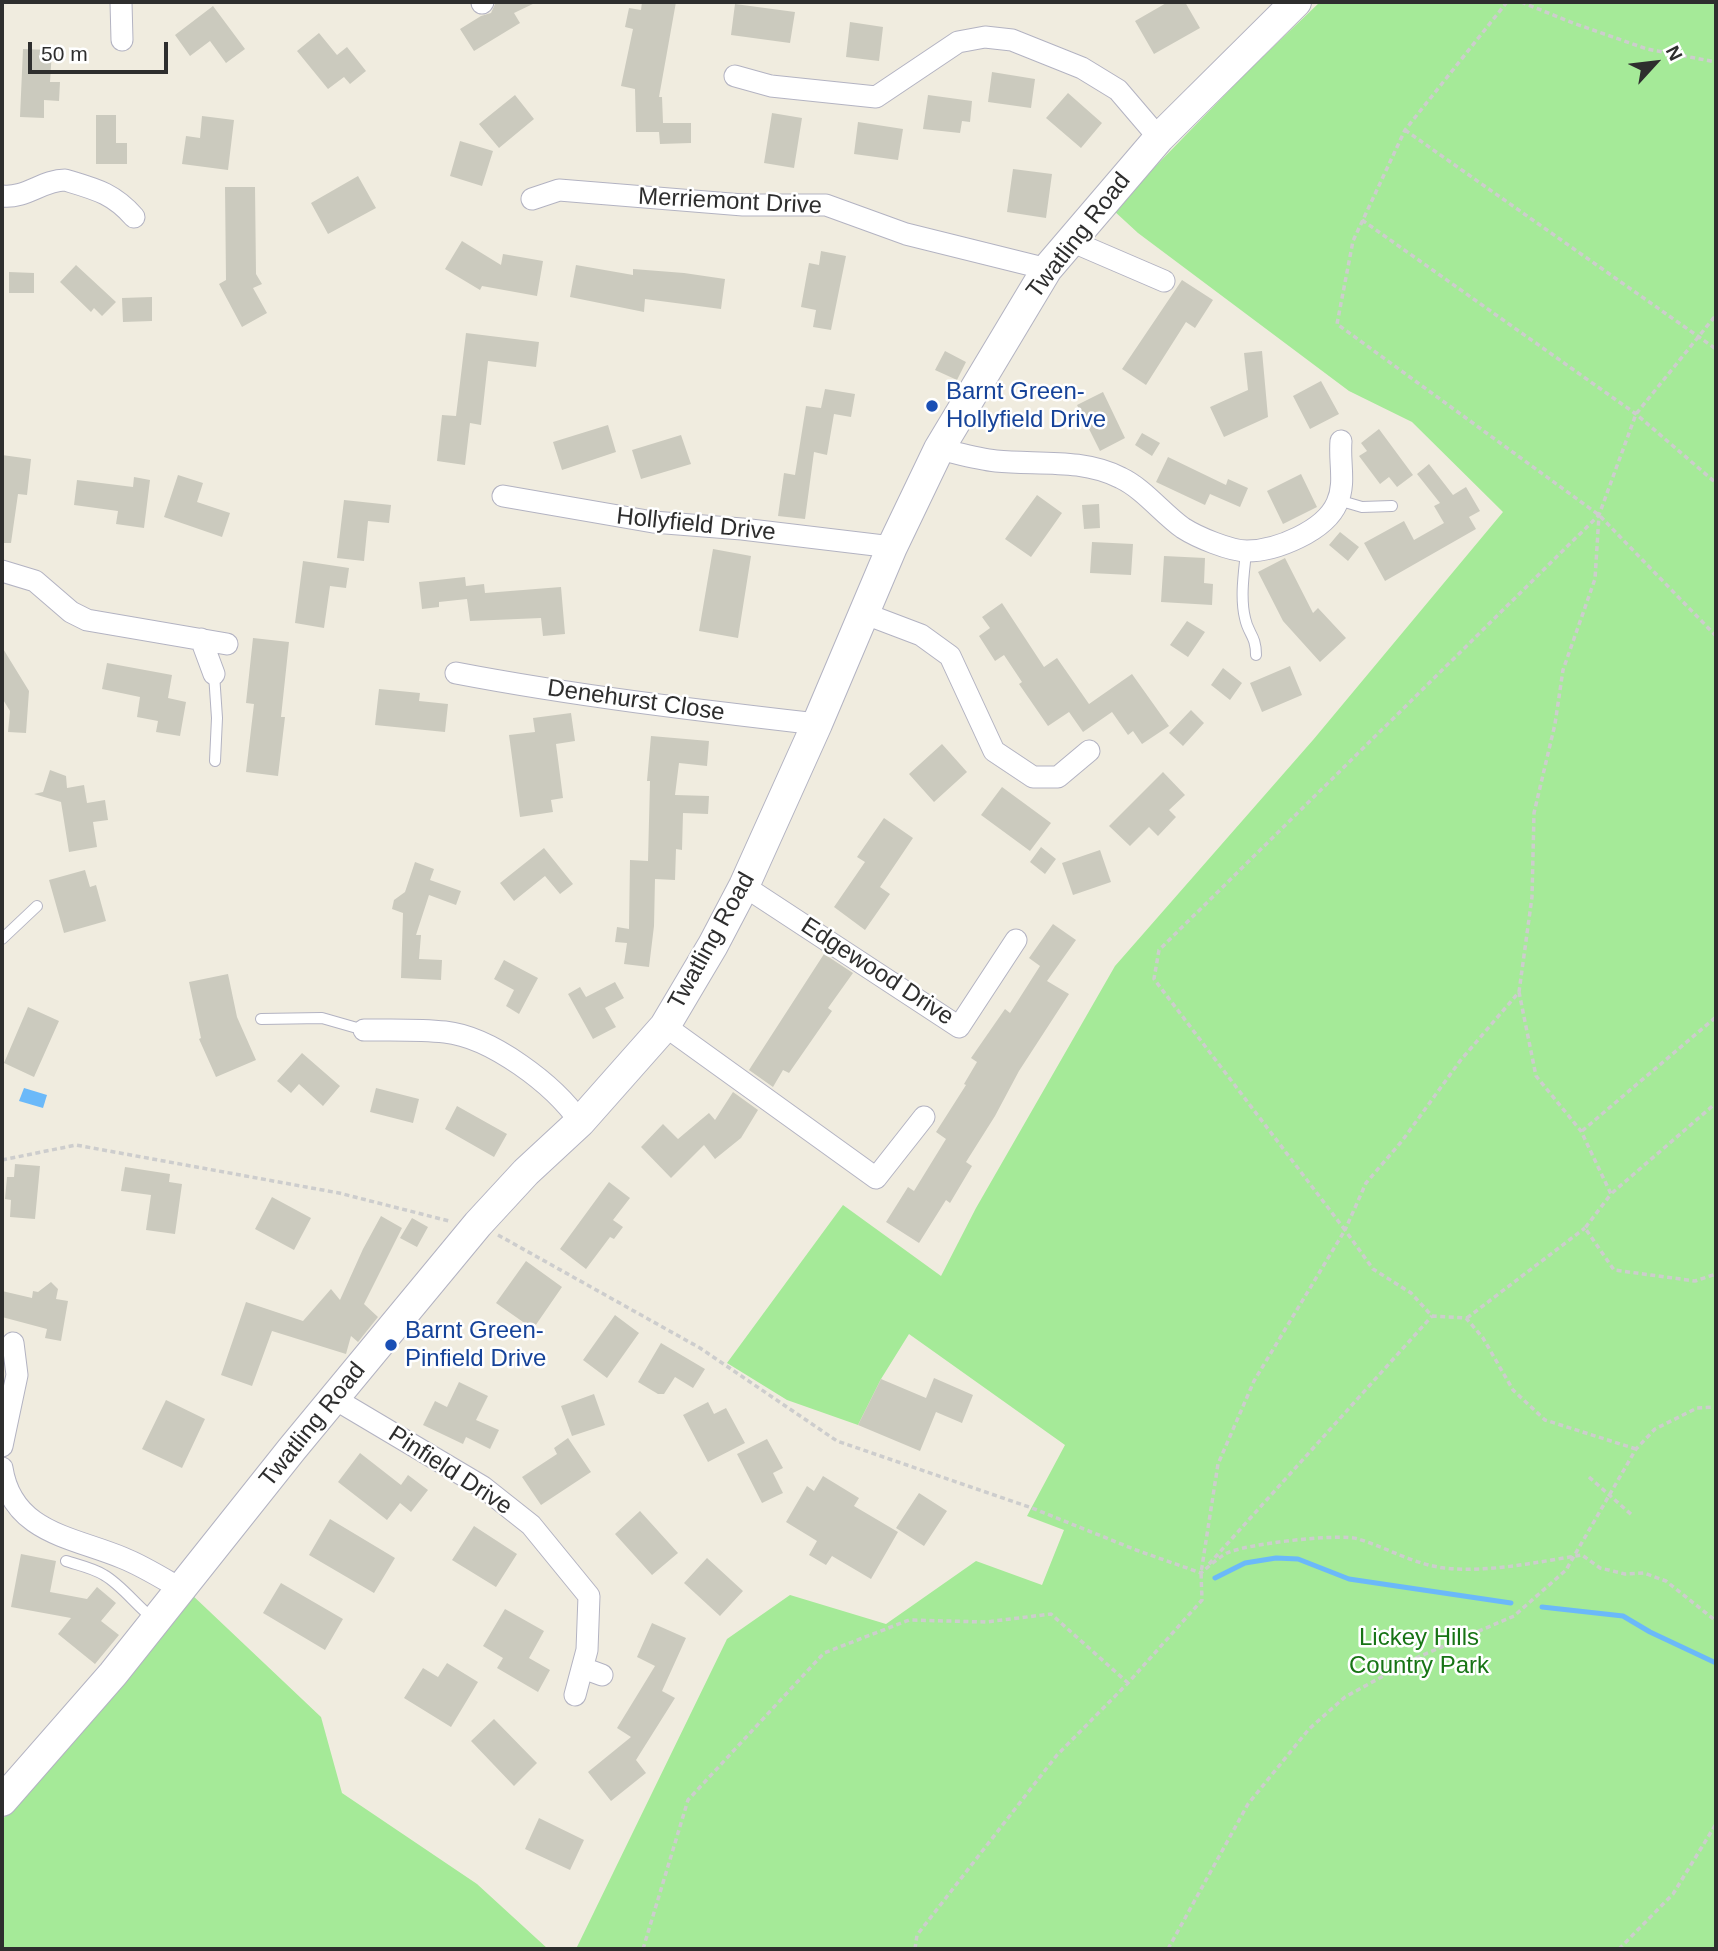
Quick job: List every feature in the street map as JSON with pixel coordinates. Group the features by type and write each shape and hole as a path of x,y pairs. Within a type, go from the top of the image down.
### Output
{"street":[{"path":"121,2 122,40"},
{"name":"Twatling Road","path":"2,1801 113,1674 477,1226 526,1172 580,1122 665,1026 744,886 817,724 891,547 939,449 1046,269 1159,138 1296,2"},
{"path":"735,76 771,86 876,97 958,42 985,37 1012,40 1082,68 1118,90 1159,138"},
{"path":"2,196 18,196 58,180 65,180 111,195 134,217"},
{"name":"Merriemont Drive","path":"532,199 559,190 743,205 826,205 906,234 1046,269"},
{"path":"1071,241 1164,281"},
{"path":"939,449 995,461 1058,462 1122,478 1184,529 1209,541 1246,552 1278,547 1312,530 1336,506 1343,485 1339,458 1341,441"},
{"name":"Hollyfield Drive","path":"503,496 653,522 742,529 891,547"},
{"path":"2,572 35,581 71,612 87,620 227,643"},
{"path":"863,613 921,635 950,656 994,751 1033,777 1058,777 1089,751"},
{"path":"201,639 214,674"},
{"name":"Denehurst Close","path":"456,673 593,697 817,724"},
{"name":"Edgewood Drive","path":"744,886 959,1027 1016,940"},
{"path":"665,1026 876,1178 924,1117"},
{"path":"365,1030 447,1032 478,1042 527,1068 567,1102 580,1122"},
{"path":"2,1446 17,1375 13,1343"},
{"name":"Pinfield Drive","path":"335,1399 483,1487 531,1525 589,1596 587,1650 592,1672 575,1695"},
{"path":"2,1468 8,1494 25,1516 51,1532 125,1559 181,1588"}],"lane":[{"path":"1338,500 1362,507 1392,506"},
{"path":"1246,552 1243,581 1245,620 1256,641 1256,655"},
{"path":"214,674 217,710 215,761"},
{"path":"2,939 37,906"},
{"path":"261,1019 322,1018 365,1030"},
{"path":"66,1561 102,1574 114,1582 139,1609 155,1621"}],"path":[{"path":"1507,2 1405,130 1353,241 1337,324 1599,515 1716,636"},
{"path":"1521,2 1647,49 1716,62"},
{"path":"1405,130 1716,349"},
{"path":"1362,219 1636,414 1716,483"},
{"path":"1611,1194 1581,1131 1536,1076 1519,992 1532,897 1534,813 1555,724 1563,670 1595,579 1599,515 1636,414 1716,316"},
{"path":"1599,515 1159,950 1154,979 1373,1269 1411,1293 1432,1316 1466,1318 1585,1228 1611,1194 1716,1103"},
{"path":"915,1949 917,1935 1058,1755 1128,1683 1202,1600 1201,1573 1218,1464 1254,1381 1345,1230 1366,1183 1402,1141 1460,1061 1519,992"},
{"path":"1581,1131 1716,1017"},
{"path":"2,1160 76,1145 340,1193 477,1226 700,1348 837,1441 1032,1508 1201,1573"},
{"path":"1585,1228 1614,1270 1695,1282 1716,1275"},
{"path":"1201,1573 1432,1316"},
{"path":"1466,1318 1483,1338 1513,1390 1545,1420 1636,1450"},
{"path":"1168,1949 1248,1804 1309,1729 1345,1697 1416,1658 1514,1616 1566,1570 1636,1450 1656,1429 1697,1408 1716,1407"},
{"path":"1589,1478 1633,1516"},
{"path":"1201,1573 1225,1554 1242,1547 1343,1538 1356,1538 1419,1563 1446,1568 1497,1567 1582,1555 1600,1568 1625,1573 1644,1573 1666,1581 1716,1621"},
{"path":"643,1949 688,1800 824,1653 909,1620 986,1622 1051,1614 1128,1683"},
{"path":"1619,1949 1673,1894 1716,1824"}],"green space":[{"name":"Lickey Hills Country Park","path":"1320,2 1716,2 1716,1949 576,1949 727,1639 790,1595 886,1624 976,1561 1042,1585 1064,1530 1027,1516 1065,1445 909,1334 881,1379 858,1425 787,1400 727,1363 843,1205 941,1276 976,1208 1115,966 1313,740 1503,512 1412,422 1349,391 1138,233 1113,210 1249,70"},
{"path":"190,1593 321,1717 342,1793 477,1884 548,1949 2,1949 2,1820 93,1715"}],"water":[{"path":"24,1088 47,1095 43,1108 19,1101"}],"building":[{"path":"496,2 537,2 514,13 520,23 474,51 460,29 491,13"},
{"path":"642,2 676,2 659,97 662,97 663,123 691,123 691,143 660,144 659,132 636,132 635,89 621,86 633,29 625,27 629,8 641,10"},
{"path":"1168,2 1185,2 1200,28 1154,54 1135,21"},
{"path":"735,4 795,12 790,43 731,35"},
{"path":"213,6 245,49 226,63 210,41 190,56 175,35"},
{"path":"850,22 883,27 879,61 846,57"},
{"path":"319,33 337,55 347,47 366,71 350,84 344,77 328,89 297,51"},
{"path":"23,49 52,50 50,82 60,82 59,101 44,100 44,118 20,117"},
{"path":"992,72 1035,79 1031,108 988,102"},
{"path":"1068,93 1102,123 1081,148 1046,118"},
{"path":"515,95 534,119 499,148 479,124"},
{"path":"928,95 972,101 970,122 962,121 960,133 923,129"},
{"path":"772,113 802,118 794,168 764,163"},
{"path":"96,115 116,115 116,143 127,143 127,164 96,164"},
{"path":"202,116 234,120 228,170 182,164 186,136 200,138"},
{"path":"858,122 903,129 898,160 854,154"},
{"path":"460,141 493,151 482,186 450,176"},
{"path":"1013,169 1052,174 1046,218 1007,212"},
{"path":"358,176 376,208 328,234 311,203"},
{"path":"225,187 255,187 256,274 262,284 253,288 267,313 242,327 219,284 226,280"},
{"path":"462,241 501,265 503,254 543,261 537,296 482,286 480,290 445,269"},
{"path":"821,251 846,256 831,330 813,327 816,310 801,307 809,263 819,265"},
{"path":"76,265 116,302 102,316 94,308 91,312 60,282"},
{"path":"576,265 633,275 633,269 725,279 721,309 645,299 644,312 570,297"},
{"path":"9,272 34,273 34,293 9,293"},
{"path":"1182,280 1213,300 1195,328 1186,322 1146,385 1122,369"},
{"path":"152,297 152,321 123,322 122,298"},
{"path":"466,333 539,342 536,367 488,361 481,425 470,423 465,465 437,461 442,415 456,416"},
{"path":"945,351 966,362 957,380 935,370"},
{"path":"1262,351 1268,417 1224,437 1210,407 1248,390 1244,353"},
{"path":"1321,381 1339,414 1310,429 1293,396"},
{"path":"825,389 855,394 851,417 834,414 827,455 814,452 805,519 778,516 784,473 795,475 806,406 821,408"},
{"path":"1103,392 1125,438 1100,451 1077,405"},
{"path":"608,425 616,452 562,470 553,442"},
{"path":"1379,429 1413,475 1397,487 1389,477 1380,484 1359,456 1367,451 1361,443"},
{"path":"1142,433 1160,443 1152,456 1135,445"},
{"path":"681,435 691,464 641,479 632,450"},
{"path":"2,455 31,459 27,495 18,494 11,543 2,543"},
{"path":"1168,457 1226,485 1228,479 1248,488 1240,507 1210,494 1205,505 1156,482"},
{"path":"1429,464 1453,495 1466,487 1480,511 1469,517 1476,529 1385,581 1364,543 1404,521 1414,540 1444,523 1434,506 1440,503 1417,474"},
{"path":"1301,474 1317,507 1283,524 1267,491"},
{"path":"178,475 203,483 197,502 230,513 222,537 164,517"},
{"path":"134,477 150,480 144,528 116,524 118,511 74,505 77,480 133,487"},
{"path":"1037,495 1062,513 1031,557 1005,539"},
{"path":"344,500 391,505 389,523 368,521 364,561 337,558"},
{"path":"1099,504 1100,528 1084,529 1082,505"},
{"path":"1340,532 1359,547 1348,561 1329,545"},
{"path":"1092,542 1133,544 1131,575 1090,573"},
{"path":"713,549 751,556 738,638 699,631"},
{"path":"1164,556 1205,558 1204,583 1213,584 1212,605 1161,602"},
{"path":"1285,558 1313,613 1318,608 1346,638 1320,662 1283,621 1258,572"},
{"path":"303,561 349,568 346,588 330,586 324,628 295,623"},
{"path":"465,577 466,586 484,584 485,593 561,587 565,634 543,636 541,618 470,621 467,599 439,602 439,607 422,609 419,582"},
{"path":"1002,603 1044,667 1057,658 1089,704 1132,674 1169,726 1142,744 1133,731 1128,735 1112,712 1083,732 1069,712 1048,726 1019,684 1022,682 1004,655 995,661 979,636 990,628 982,617"},
{"path":"1187,621 1205,632 1188,657 1170,645"},
{"path":"253,638 289,642 281,717 285,717 278,776 246,772 254,704 246,703"},
{"path":"2,647 29,691 26,733 8,732 10,711 2,698"},
{"path":"107,663 172,675 168,698 186,702 180,736 156,732 158,721 137,717 140,697 102,689"},
{"path":"1290,666 1302,695 1262,712 1250,683"},
{"path":"1223,668 1242,683 1230,700 1211,685"},
{"path":"379,689 420,693 419,701 448,704 445,732 375,725"},
{"path":"1191,710 1204,723 1183,746 1169,733"},
{"path":"571,713 575,741 556,744 563,798 551,800 553,812 520,817 509,735 535,732 533,718"},
{"path":"651,736 709,741 707,766 679,763 675,795 709,796 708,814 683,813 682,850 676,849 675,880 655,879 654,926 649,967 624,964 627,943 615,942 617,927 629,929 630,860 648,861 650,781 647,781"},
{"path":"942,744 967,772 934,802 909,774"},
{"path":"50,770 66,776 67,788 84,785 87,803 105,800 108,820 93,822 97,847 69,852 61,802 34,794 43,792"},
{"path":"1163,772 1185,795 1169,810 1176,817 1158,836 1149,827 1130,846 1109,826"},
{"path":"1002,787 1051,823 1030,851 981,815"},
{"path":"884,818 913,838 880,887 890,894 865,930 834,907 865,862 857,857"},
{"path":"1041,847 1056,859 1045,874 1030,862"},
{"path":"544,848 573,884 560,894 545,876 514,901 500,883"},
{"path":"1100,850 1111,882 1073,895 1062,863"},
{"path":"415,862 434,869 430,880 461,891 456,905 429,895 416,935 421,935 419,959 442,960 441,980 401,978 403,913 392,909 394,900 405,892"},
{"path":"85,870 90,887 96,885 106,921 64,933 49,880"},
{"path":"1053,924 1076,940 1047,981 1069,994 1019,1071 966,1162 972,1166 950,1203 946,1200 919,1243 886,1222 908,1187 914,1191 946,1139 936,1132 966,1085 964,1084 977,1062 971,1058 1005,1009 1010,1013 1040,966 1029,958"},
{"path":"824,954 853,973 828,1008 832,1011 789,1073 783,1070 773,1087 749,1070"},
{"path":"504,960 538,978 519,1014 506,1006 514,990 494,979"},
{"path":"228,974 237,1017 256,1060 216,1077 199,1039 201,1038 189,982"},
{"path":"615,982 624,998 605,1008 616,1027 593,1039 568,994 580,987 586,997"},
{"path":"28,1007 59,1021 34,1077 4,1063"},
{"path":"302,1053 340,1086 323,1106 299,1084 291,1093 277,1081"},
{"path":"376,1088 419,1099 413,1123 370,1112"},
{"path":"733,1092 758,1110 741,1138 715,1159 704,1145 671,1178 641,1147 663,1124 678,1139 709,1113 715,1120"},
{"path":"457,1106 507,1134 494,1157 445,1129"},
{"path":"15,1164 40,1166 35,1219 10,1217 11,1200 5,1199 7,1177 14,1177"},
{"path":"125,1167 170,1174 169,1182 182,1184 175,1234 146,1230 151,1195 121,1191"},
{"path":"609,1182 630,1198 613,1220 623,1227 614,1239 610,1237 586,1269 560,1249"},
{"path":"272,1197 311,1218 294,1250 255,1229"},
{"path":"381,1216 402,1228 364,1304 378,1317 358,1342 351,1336 346,1354 272,1331 252,1386 221,1375 246,1302 303,1321 331,1289 340,1300"},
{"path":"412,1218 428,1227 417,1247 400,1238"},
{"path":"526,1261 562,1287 533,1329 496,1303"},
{"path":"51,1282 58,1289 56,1299 68,1301 61,1341 45,1338 47,1329 2,1317 2,1291 32,1298 33,1291 38,1292"},
{"path":"615,1315 639,1333 607,1378 583,1360"},
{"path":"661,1343 705,1369 693,1388 675,1377 664,1394 658,1394 638,1382"},
{"path":"934,1378 973,1395 962,1423 936,1412 920,1451 858,1425 881,1379 926,1398"},
{"path":"459,1382 488,1396 476,1420 499,1430 490,1449 466,1437 463,1444 423,1425 435,1401 447,1407"},
{"path":"594,1394 605,1425 572,1436 561,1406"},
{"path":"166,1400 205,1419 182,1468 142,1449"},
{"path":"708,1402 714,1414 726,1408 745,1443 708,1462 683,1415"},
{"path":"568,1438 591,1472 541,1505 522,1477 557,1454 554,1448"},
{"path":"767,1439 783,1468 773,1473 783,1493 762,1503 737,1454"},
{"path":"360,1453 401,1485 408,1475 428,1490 411,1512 400,1503 387,1520 338,1482"},
{"path":"823,1476 859,1498 854,1506 898,1532 871,1579 832,1556 826,1565 809,1555 817,1541 786,1522 807,1486 814,1491"},
{"path":"919,1493 947,1511 924,1546 896,1528"},
{"path":"640,1511 678,1553 652,1575 615,1534"},
{"path":"330,1519 395,1558 374,1593 309,1555"},
{"path":"474,1526 517,1554 496,1587 452,1560"},
{"path":"21,1554 56,1561 50,1592 87,1599 97,1587 116,1603 101,1621 119,1635 95,1664 58,1634 71,1618 11,1607"},
{"path":"707,1558 743,1591 720,1616 684,1583"},
{"path":"281,1583 343,1619 325,1650 263,1613"},
{"path":"505,1609 544,1631 529,1658 550,1670 538,1692 497,1668 503,1658 483,1646"},
{"path":"652,1623 686,1638 662,1691 675,1698 636,1760 646,1773 611,1801 588,1772 631,1737 617,1728 655,1666 637,1657"},
{"path":"447,1663 478,1682 451,1727 404,1698 423,1668 438,1677"},
{"path":"494,1719 537,1763 514,1786 471,1741"},
{"path":"539,1818 584,1840 570,1870 525,1849"}],"waterway":[{"path":"1215,1578 1245,1563 1276,1558 1298,1559 1349,1579 1511,1603"},
{"path":"1542,1607 1623,1616 1650,1632 1716,1663"}],"place":[{"name":"Barnt Green- Hollyfield Drive","path":"932,406"},
{"name":"Barnt Green- Pinfield Drive","path":"391,1345"}]}
